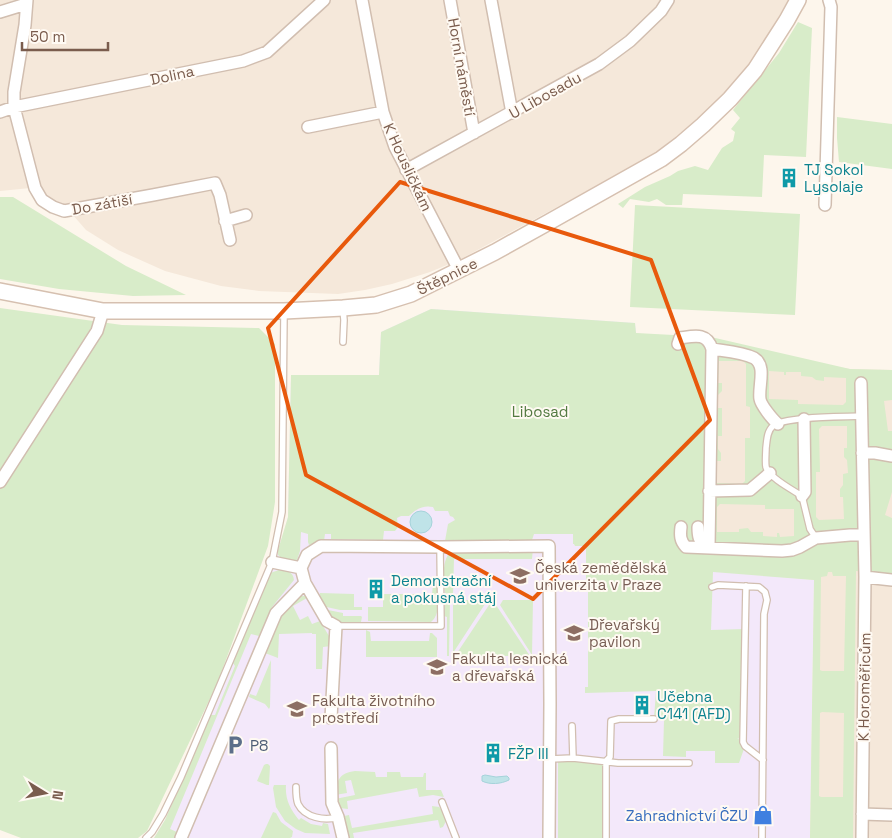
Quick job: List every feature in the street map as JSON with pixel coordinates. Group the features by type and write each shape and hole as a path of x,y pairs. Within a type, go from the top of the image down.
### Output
{"street":[{"name":"Dolina","path":"0,112 14,107 243,60 267,52 324,0"},
{"name":"K Housličkám","path":"362,0 383,112 395,147 459,270"},
{"name":"Horní náměstí","path":"450,0 474,134"},
{"path":"491,0 512,113"},
{"name":"U Libosadu","path":"406,170 599,64 630,41 661,11 668,0"},
{"name":"Štěpnice","path":"0,291 103,310 284,311 343,308 376,305 411,294 503,248 661,159 681,144 730,99 755,70 798,0"},
{"path":"825,204 831,7 829,0"},
{"name":"Do zátiší","path":"27,2 14,92 14,107 35,188 42,200 64,211 215,183 220,195 230,240"},
{"path":"0,12 27,2"},
{"path":"308,127 383,112"},
{"path":"225,221 246,215"},
{"path":"0,482 97,331 103,310"},
{"path":"678,344 680,338 700,336 710,342 712,349 707,548"},
{"path":"712,349 739,354 758,362 761,367 760,400 772,419 778,424"},
{"name":"K Horoměřicům","path":"861,383 865,577 862,838"},
{"path":"802,496 805,492 804,419"},
{"path":"862,453 892,456"},
{"path":"709,491 750,490 770,473"},
{"path":"681,527 682,543 686,548 782,551 800,547 816,538 864,535"},
{"path":"698,527 699,541 707,548"},
{"path":"331,718 336,626 327,621 305,583 301,568 307,555 321,546 549,546 549,838"},
{"path":"272,562 301,568"},
{"path":"865,577 892,580"},
{"path":"181,838 276,613 305,583"},
{"path":"331,748 332,803 338,817 343,838"},
{"path":"862,814 892,815"}],"lane":[{"path":"343,308 343,342"},
{"path":"146,838 163,814 181,777 272,562 282,512 284,311"},
{"path":"816,538 810,529 802,496 774,477 766,468 768,432 774,425 788,421 862,416"},
{"path":"336,626 441,626 440,547"},
{"path":"712,587 718,585 759,587 765,592 767,600 764,614 762,838"},
{"path":"746,586 743,742 744,746 763,760"},
{"path":"606,838 606,761 610,757 611,721 619,718 654,719"},
{"path":"572,726 572,758"},
{"path":"550,759 572,758 618,763 689,764"},
{"path":"296,787 298,803 310,816 331,819 338,817"},
{"path":"442,802 456,838"}],"highlighted area":[{"path":"400,182 651,260 710,420 533,599 306,475 268,328"}],"shaded area":[{"path":"0,0 788,0 764,44 721,99 648,158 459,260 430,272 392,284 338,294 259,291 221,286 165,271 118,250 86,230 65,206 57,204 47,196 41,187 0,191"},
{"name":"Česká zemědělská univerzita v Praze","path":"431,309 635,323 636,333 713,571 814,580 810,838 154,838 165,820 199,744 270,573 285,529 288,517 291,375 379,375 381,332"},
{"path":"636,333 850,369 892,370 892,838 810,838 814,580 713,571"}],"green space":[{"path":"798,22 812,28 806,157 764,155 762,197 683,194 682,205 666,205 657,199 649,202 630,199 623,208 618,204 645,187 678,171 695,166 708,170 722,148 733,141 735,132 731,129 740,118 733,110 779,53"},
{"path":"837,117 892,124 892,169 839,162"},
{"path":"0,197 13,197 126,266 186,295 133,296 59,289 0,279"},
{"path":"635,205 800,214 795,315 630,307"},
{"path":"0,308 122,325 259,328 275,344 275,502 268,546 217,684 147,831 138,838 21,838 0,830"},
{"name":"Libosad","path":"431,309 635,323 636,333 711,337 850,369 892,370 892,400 884,401 888,431 892,431 892,492 885,515 892,518 892,574 856,571 853,838 810,838 814,580 713,572 711,630 745,629 743,740 737,738 745,746 739,763 715,763 715,751 686,751 686,757 663,756 664,720 654,719 656,691 585,693 585,687 588,687 586,546 575,546 573,544 573,534 534,534 532,540 445,541 448,524 455,520 448,511 435,511 433,507 423,507 409,516 397,518 398,527 395,531 384,531 383,540 331,539 331,534 325,534 324,541 309,545 308,534 301,532 300,551 297,560 287,560 278,555 288,517 291,375 379,375 381,332","holes":["719,361 743,361 746,364 746,406 750,407 750,438 745,438 745,481 742,484 717,483 717,461 721,461 721,453 718,449 718,436 722,436 722,408 718,408 718,395 722,391 722,383 718,383","769,371 784,372 784,375 786,375 786,372 801,372 801,376 824,381 824,377 846,378 846,402 843,405 798,404 798,400 769,399","822,426 847,426 847,448 844,448 844,457 847,460 848,473 843,474 843,485 840,489 840,497 843,497 844,519 819,520 816,517 816,472 820,472 819,429","720,504 765,505 765,509 794,509 794,536 780,537 779,533 777,533 777,537 763,536 763,532 751,532 748,528 739,529 739,532 717,532 717,507","828,572 832,572 833,576 846,576 844,671 820,670 821,577 827,576","820,713 844,713 843,797 819,796"]},
{"path":"533,548 532,559 454,559 453,594 445,593 444,565 451,551"},
{"path":"279,570 291,573 294,580 272,607 259,636 251,634 170,829 177,832 175,838 154,838 165,820 211,715 215,715 235,666 233,663 270,573"},
{"path":"433,584 438,584 438,604 436,614 431,622 368,621 368,607 383,607 383,594 432,594"},
{"path":"320,593 354,594 354,607 362,607 362,610 340,610 322,606"},
{"path":"299,596 307,598 293,606 300,620 308,616 312,624 320,621 332,641 331,646 323,647 322,669 316,669 316,634 279,634 278,658 265,653 282,615"},
{"path":"450,600 449,656 447,656 447,617 444,616 445,601"},
{"path":"453,600 482,600 485,604 453,653"},
{"path":"503,600 533,600 532,655 500,605"},
{"path":"489,605 496,605 530,656 455,656"},
{"path":"323,609 343,613 343,616 361,616 361,622 335,622"},
{"path":"366,630 370,632 371,641 429,641 430,633 432,633 437,638 437,657 366,657"},
{"path":"271,660 269,709 265,704 249,697 250,694 256,696"},
{"path":"558,759 606,761 606,838 558,838"},
{"path":"266,764 270,766 269,785 257,781"},
{"path":"355,771 375,772 376,777 387,777 387,772 400,772 401,777 423,777 424,773 426,773 426,790 441,790 444,797 433,795 419,797 417,788 347,801 348,809 340,808 335,799 355,795 351,780 345,781 347,793 335,795 338,781 345,773"},
{"path":"274,785 286,785 286,795 289,804 299,820 301,818 311,824 322,826 323,823 328,824 330,834 305,833 285,821 276,807"},
{"path":"432,806 439,807 442,810 446,821 443,827 440,828 438,820 353,833 354,838 346,838 342,820 344,816 349,815 352,828 433,814"},
{"path":"273,812 276,813 281,822 293,831 292,837 261,838"}],"water":[{"path":"421,511 429,514 432,522 429,530 421,533 413,530 410,522 413,514"},
{"path":"482,776 507,776 509,780 499,783 488,783 482,781"}],"place":[{"name":"TJ Sokol Lysolaje","path":"789,178"},
{"name":"Česká zemědělská univerzita v Praze","path":"520,576"},
{"name":"Demonstrační a pokusná stáj","path":"376,589"},
{"name":"Dřevařský pavilon","path":"574,633"},
{"name":"Fakulta lesnická a dřevařská","path":"437,667"},
{"name":"Učebna C141 (AFD)","path":"642,705"},
{"name":"Fakulta životního prostředí","path":"297,709"},
{"name":"P8","path":"235,745"},
{"name":"FŽP III","path":"493,753"},
{"name":"Zahradnictví ČZU","path":"763,815"}]}
